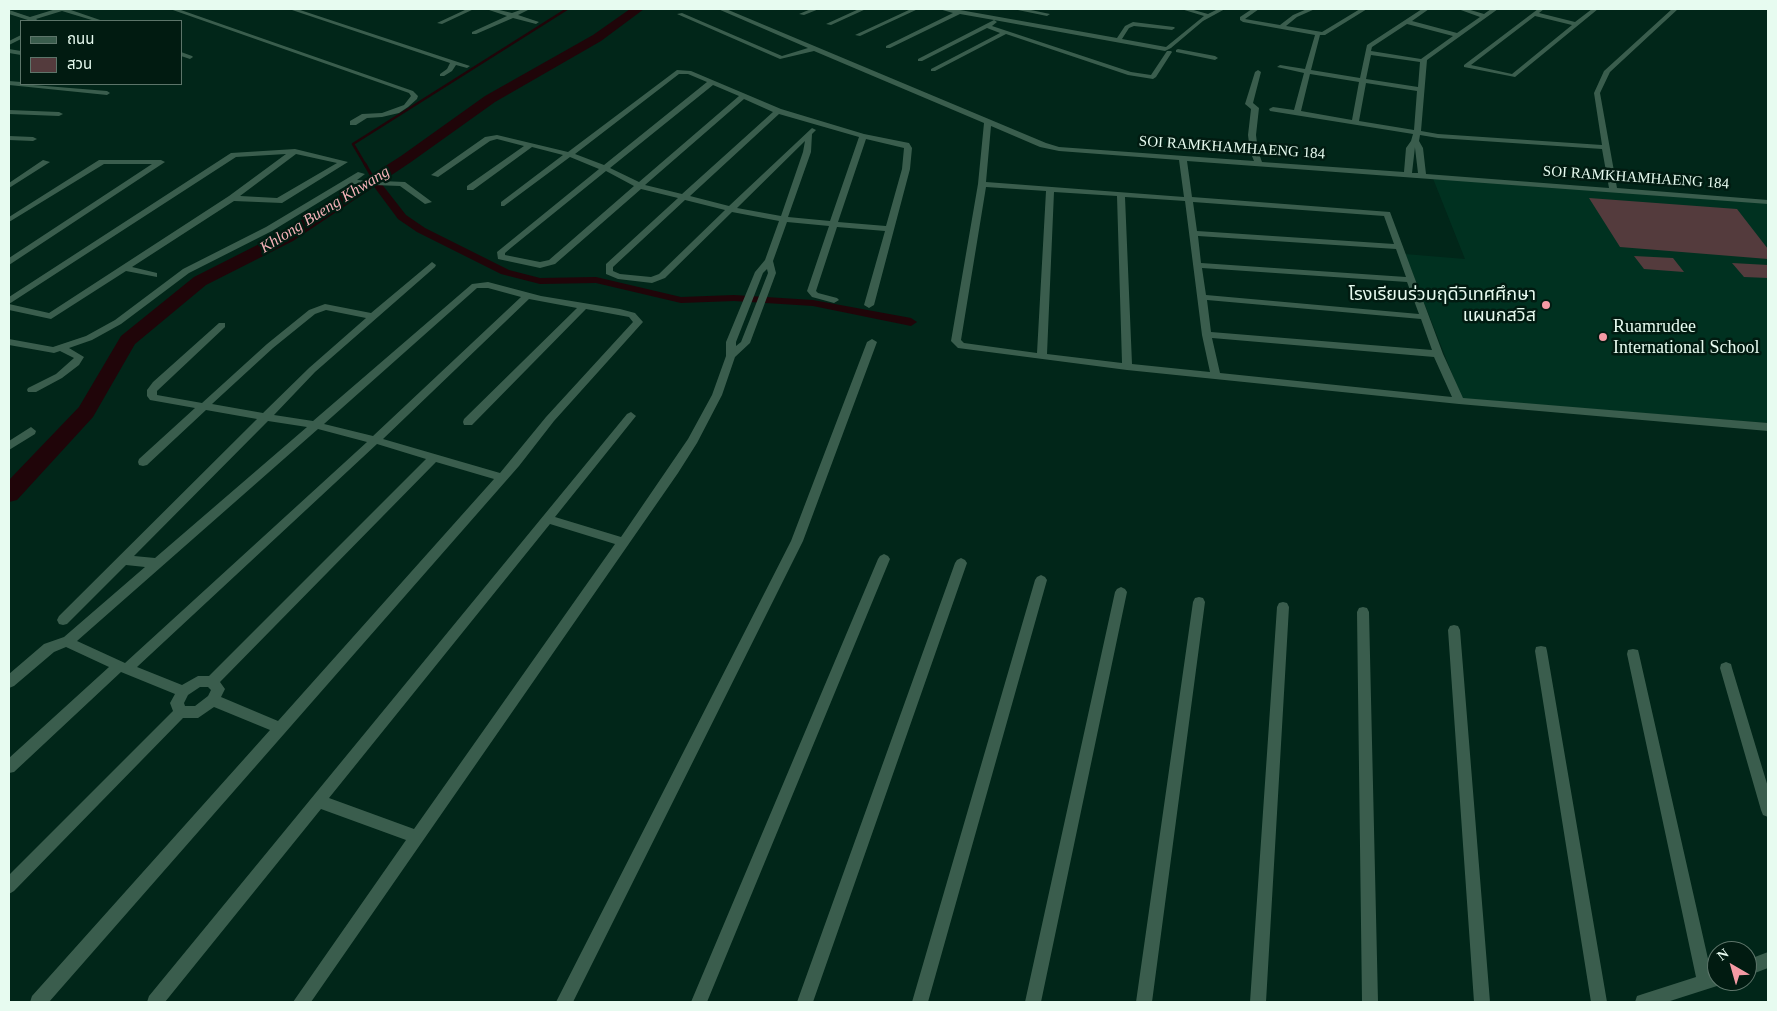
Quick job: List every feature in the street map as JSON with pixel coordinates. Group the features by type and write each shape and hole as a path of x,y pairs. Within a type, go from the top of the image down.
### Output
{"street":[{"path":"30,19 62,9 97,20"},
{"path":"173,9 411,92 415,96 414,99 396,112 365,116 352,123"},
{"path":"292,9 467,66"},
{"path":"440,23 471,9"},
{"path":"489,9 536,22"},
{"path":"474,33 527,9"},
{"name":"SOI RAMKHAMHAENG 184","path":"721,9 1043,145 1058,149 1768,202"},
{"path":"802,14 816,9"},
{"path":"829,24 863,9"},
{"path":"858,35 915,9"},
{"path":"942,9 1215,58"},
{"path":"1016,9 1049,11"},
{"path":"1184,9 1216,12"},
{"path":"1256,9 1242,18 1243,20 1323,34 1364,9"},
{"path":"1281,27 1295,16 1312,9"},
{"path":"1355,122 1369,46 1426,9"},
{"path":"1461,9 1485,16"},
{"path":"1408,174 1410,148 1415,141 1417,132 1424,61 1494,9"},
{"path":"1541,9 1466,66 1513,76 1595,9"},
{"path":"1613,190 1597,93 1607,71 1675,9"},
{"path":"1039,26 1049,11"},
{"path":"9,12 34,20"},
{"path":"888,48 960,12"},
{"path":"987,26 1130,74 1153,77 1168,50 1201,20 1216,12"},
{"path":"1177,50 1216,12"},
{"path":"680,14 782,58 813,49"},
{"path":"1534,14 1576,24"},
{"path":"920,60 1000,19"},
{"path":"1408,22 1456,36"},
{"path":"1118,41 1127,27 1133,24 1172,28"},
{"path":"1188,31 1195,33"},
{"path":"933,70 1006,32"},
{"path":"1297,112 1317,36"},
{"path":"1367,52 1424,61"},
{"path":"182,54 190,57"},
{"path":"442,75 450,70 454,62"},
{"path":"1280,67 1421,90"},
{"path":"504,204 679,71 689,72 778,111 863,136 906,145 908,148 906,169 868,305"},
{"path":"1258,72 1249,104 1255,108 1253,143 1259,164"},
{"path":"712,82 509,245 501,252 501,257 540,265 548,264 743,96"},
{"path":"29,85 107,93"},
{"path":"1273,109 1438,136 1605,147"},
{"path":"778,111 609,266 609,272 618,276 652,280 659,278 795,145 809,135 817,122"},
{"path":"9,112 59,114"},
{"path":"988,122 982,184 956,341 965,348 1127,367 1459,401 1768,427"},
{"path":"301,1002 674,470 693,440 717,395 731,356 731,342 759,272 769,261 807,152 809,135"},
{"path":"834,300 815,295 811,291 863,136"},
{"path":"435,175 491,138 497,137 568,154 605,168 640,186 729,209 783,219 888,228"},
{"path":"9,138 33,138"},
{"path":"1415,141 1419,148 1422,175"},
{"path":"470,188 530,145"},
{"path":"9,307 52,316 232,198 295,151"},
{"path":"9,301 234,155 295,151 344,162 279,201 232,198"},
{"path":"1183,158 1207,335 1215,375"},
{"path":"9,186 46,162"},
{"path":"9,220 102,162 161,162 9,262"},
{"path":"9,342 47,350 62,348 106,329 186,271 262,233 361,174"},
{"path":"347,182 402,184 428,202"},
{"path":"982,184 1387,214 1438,354 1459,401"},
{"path":"1042,356 1050,189"},
{"path":"1121,194 1127,367"},
{"path":"1194,233 1399,247"},
{"path":"731,356 745,343 772,272 769,261"},
{"path":"63,620 312,370 432,265"},
{"path":"1198,265 1412,280"},
{"path":"125,268 154,275"},
{"path":"9,682 49,648 67,642 316,426 471,288 482,284 527,296 632,315 638,322 550,419 38,1002"},
{"path":"9,767 123,668 375,440 527,296"},
{"path":"1203,297 1425,317"},
{"path":"468,422 584,306"},
{"path":"143,462 270,346 317,309 325,307 372,316"},
{"path":"222,325 157,384 151,393 154,398 316,426 375,440 500,477"},
{"path":"1207,335 1438,354"},
{"path":"564,1002 797,542 872,342"},
{"path":"32,390 59,376 76,363 79,357 62,348"},
{"path":"155,1002 631,416"},
{"path":"9,446 31,431"},
{"path":"212,682 218,689 214,700 198,712 181,712 177,703 183,691 198,682 212,682 433,458"},
{"path":"546,519 622,542"},
{"path":"699,1002 884,559"},
{"path":"124,560 158,563"},
{"path":"805,1002 961,563"},
{"path":"920,1002 1041,580"},
{"path":"1033,1002 1121,592"},
{"path":"1144,1002 1199,602"},
{"path":"1258,1002 1283,607"},
{"path":"1363,612 1370,1002"},
{"path":"1454,630 1482,1002"},
{"path":"67,642 123,668 183,691"},
{"path":"1541,651 1599,1002"},
{"path":"1633,654 1707,963"},
{"path":"1726,668 1768,810"},
{"path":"214,700 279,728"},
{"path":"9,886 181,712"},
{"path":"319,801 416,837"},
{"path":"1644,1002 1707,981"}],"shaded area":[{"name":"Ruamrudee International School","path":"1432,176 1768,202 1768,423 1462,399 1405,254 1465,259"}],"green space":[{"path":"1589,198 1737,209 1768,249 1768,259 1620,247"},
{"path":"1634,256 1673,258 1684,272 1644,269"},
{"path":"1732,263 1768,265 1768,278 1744,277"}],"waterway":[{"path":"366,166 353,144 567,9"},
{"name":"Khlong Bueng Khwang","path":"9,494 86,412 128,340 200,281 287,237 406,159 490,99 597,38 638,9"},
{"path":"365,164 374,180"},
{"path":"374,180 402,217 421,230 505,272 540,281 596,280 681,300 734,298 813,303 911,322"}],"place":[{"name":"โรงเรียนร่วมฤดีวิเทศศึกษา แผนกสวิส","path":"1546,305"},
{"name":"Ruamrudee International School","path":"1603,337"}]}
